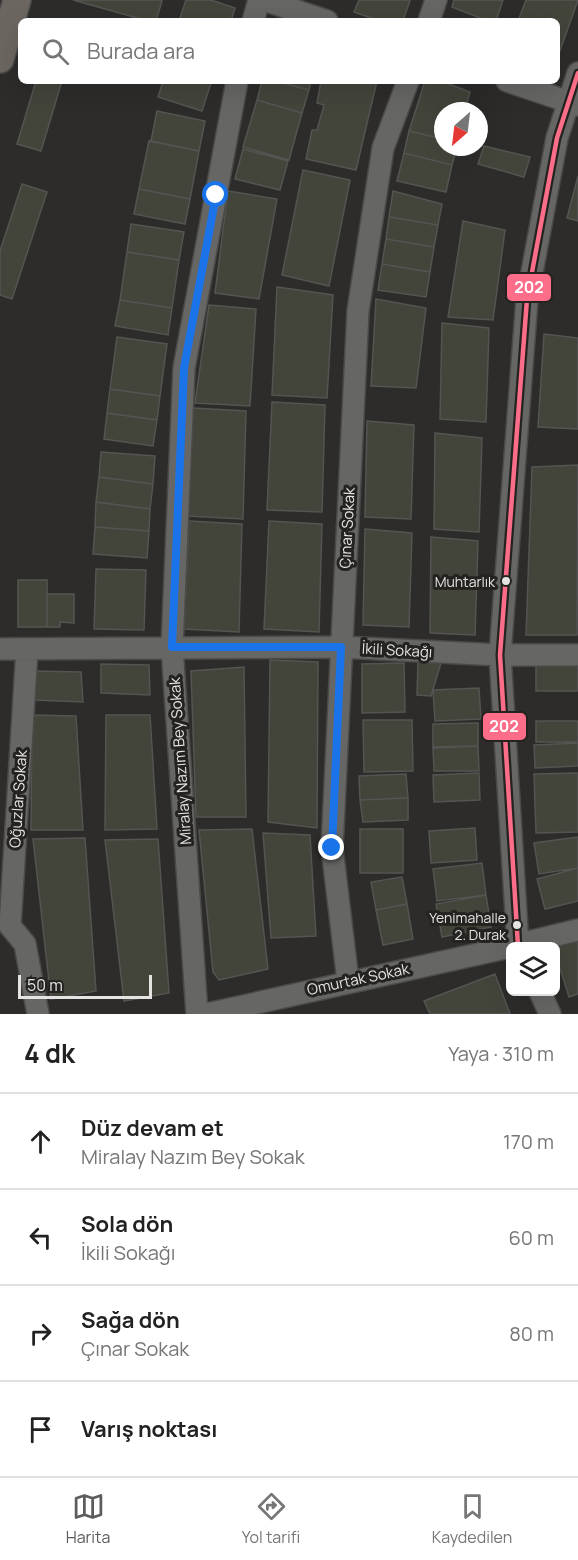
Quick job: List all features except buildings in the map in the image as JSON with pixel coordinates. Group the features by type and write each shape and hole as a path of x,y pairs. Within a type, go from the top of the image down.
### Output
{"main road":[{"path":"0,59 17,0"}],"street":[{"path":"254,18 259,0"},
{"path":"264,0 318,18"},
{"path":"430,18 436,0"},
{"path":"515,942 500,655 527,299 557,138 572,103 578,73"},
{"name":"Miralay Nazım Bey Sokak","path":"197,1014 172,647 184,368 236,84"},
{"name":"Çınar Sokak","path":"348,981 332,848 358,311 383,148 407,84"},
{"path":"516,84 572,103"},
{"name":"İkili Sokağı","path":"0,649 341,647 500,655 578,655"},
{"name":"Oğuzlar Sokak","path":"27,649 5,932 25,944 38,1014"},
{"name":"Omurtak Sokak","path":"531,942 578,930"},
{"name":"Omurtak Sokak","path":"207,1014 506,948"},
{"path":"542,996 550,1014"}],"transit line":[{"name":"202","path":"518,942 500,655 527,299 557,138 578,73"}],"place":[{"name":"Muhtarlık","path":"506,581"},
{"name":"Yenimahalle 2. Durak","path":"517,925"}],"route":[{"path":"216,195 184,368 172,647 341,647 332,848"}]}
